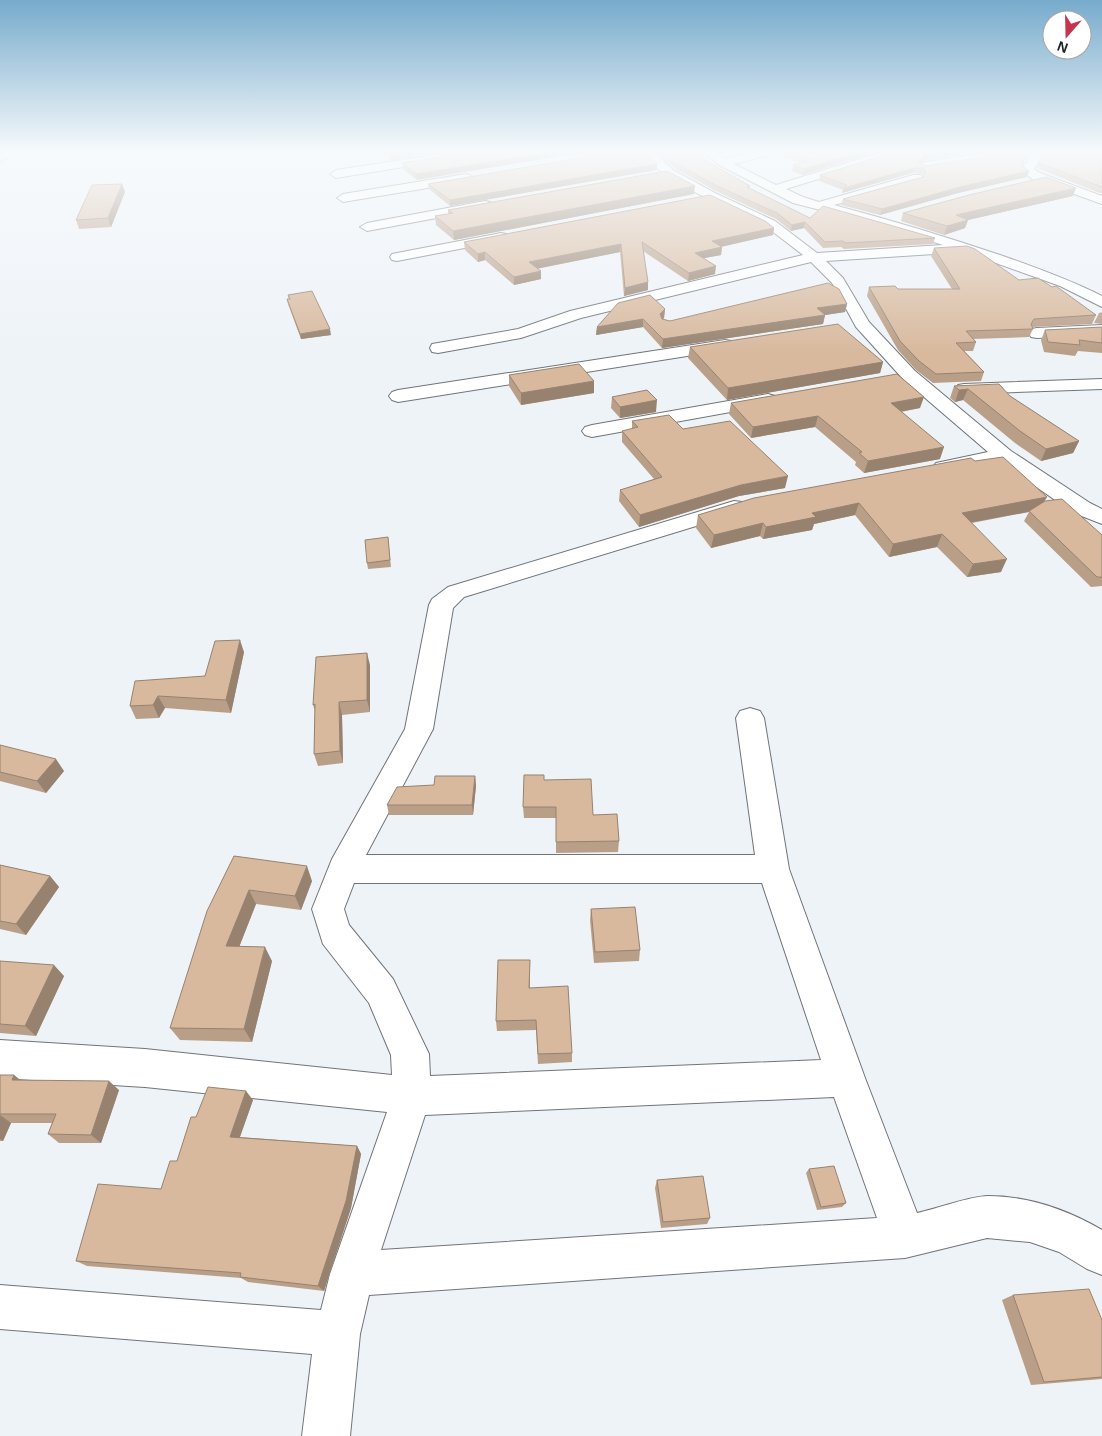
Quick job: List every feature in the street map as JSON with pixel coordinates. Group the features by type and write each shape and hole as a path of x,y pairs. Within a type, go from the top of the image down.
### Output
{"street":[{"path":"367,226 407,219"},
{"path":"759,219 770,224 814,257 838,282 862,324 909,375 927,391 1004,455 1082,508 1102,517"},
{"path":"872,219 966,248 1065,283 1102,302"},
{"path":"880,221 887,219"},
{"path":"397,257 515,234"},
{"path":"438,348 521,333 576,314 814,257 966,248"},
{"path":"818,286 838,282"},
{"path":"842,327 862,324"},
{"path":"1037,333 1102,330"},
{"path":"398,396 743,343"},
{"path":"890,379 909,375"},
{"path":"927,391 1102,384"},
{"path":"592,431 784,397"},
{"path":"928,470 1004,455"},
{"path":"1082,508 1102,500"},
{"path":"326,1436 337,1334 352,1274 412,1096 410,1054 381,991 335,933 328,909 343,870 419,729 441,605 456,592 756,502"},
{"path":"750,718 773,869 846,1078 905,1238"},
{"path":"343,870 773,869"},
{"path":"0,1058 145,1068 412,1096 846,1078"},
{"path":"352,1274 905,1238 987,1217 1030,1221 1070,1235 1102,1254"},
{"path":"0,1307 337,1334"}],"building":[{"path":"439,219 517,219 453,231"},
{"path":"584,219 761,219 774,228 712,241 722,247 695,253 716,266 689,273 642,242 648,282 625,288 621,244 529,262 541,271 514,277 485,252 478,254 464,242"},
{"path":"785,219 869,219 935,238 845,243 843,241 825,242 805,222 792,225"},
{"path":"923,219 968,220 947,226"},
{"path":"967,246 975,249 1019,280 1038,278 1052,287 1056,286 1096,315 1034,319 1031,324 1033,329 966,331 976,342 956,343 984,372 936,374 919,361 900,341 869,287 895,286 898,289 960,289 934,248"},
{"path":"828,283 839,289 847,304 817,308 825,315 663,339 643,319 597,327 618,303 650,295 665,309 660,314 662,319 670,321"},
{"path":"312,291 330,329 300,334 287,299 290,299 288,295"},
{"path":"838,324 883,362 728,388 690,347"},
{"path":"1102,327 1102,343 1079,340 1080,345 1048,342 1045,330"},
{"path":"579,364 594,381 521,393 509,375"},
{"path":"897,374 924,397 891,403 944,447 868,461 859,453 862,452 818,416 753,427 731,403"},
{"path":"999,384 1010,396 1079,441 1046,449 1020,431 968,389 959,390 954,386"},
{"path":"647,390 657,400 620,407 612,397"},
{"path":"669,415 683,429 730,421 788,476 741,485 640,515 620,490 662,477 622,431 638,427 632,421"},
{"path":"1003,457 1047,497 962,513 1007,559 973,564 942,534 893,544 859,503 812,513 816,517 766,527 763,523 714,535 698,515 754,498 971,458 975,461"},
{"path":"1062,499 1102,535 1102,577 1097,577 1029,511 1045,501"},
{"path":"388,537 390,560 367,563 365,540"},
{"path":"240,640 226,700 158,696 153,705 130,706 135,681 205,676 215,641"},
{"path":"367,653 367,700 339,702 340,751 314,754 315,704 313,705 316,657"},
{"path":"0,745 56,759 37,781 0,772"},
{"path":"524,775 544,775 544,780 591,779 593,815 617,814 619,841 556,842 556,807 523,807"},
{"path":"435,776 475,776 472,805 387,805 397,787 434,785"},
{"path":"234,856 307,866 295,896 249,890 226,946 265,947 244,1029 170,1028 207,911"},
{"path":"0,865 50,876 16,924 0,921"},
{"path":"635,907 640,950 595,952 591,909"},
{"path":"498,960 530,960 529,988 568,986 572,1053 538,1054 536,1020 496,1021"},
{"path":"0,961 54,965 25,1026 0,1024"},
{"path":"0,1075 14,1075 12,1080 109,1081 91,1135 48,1134 56,1114 0,1114"},
{"path":"208,1087 246,1091 230,1137 357,1146 346,1201 318,1286 240,1277 241,1273 76,1261 98,1184 161,1189 170,1161 177,1161 191,1117 196,1117"},
{"path":"834,1166 846,1203 821,1207 809,1169"},
{"path":"703,1176 710,1218 663,1222 657,1180"},
{"path":"1089,1289 1102,1320 1102,1377 1044,1382 1013,1295"}]}
